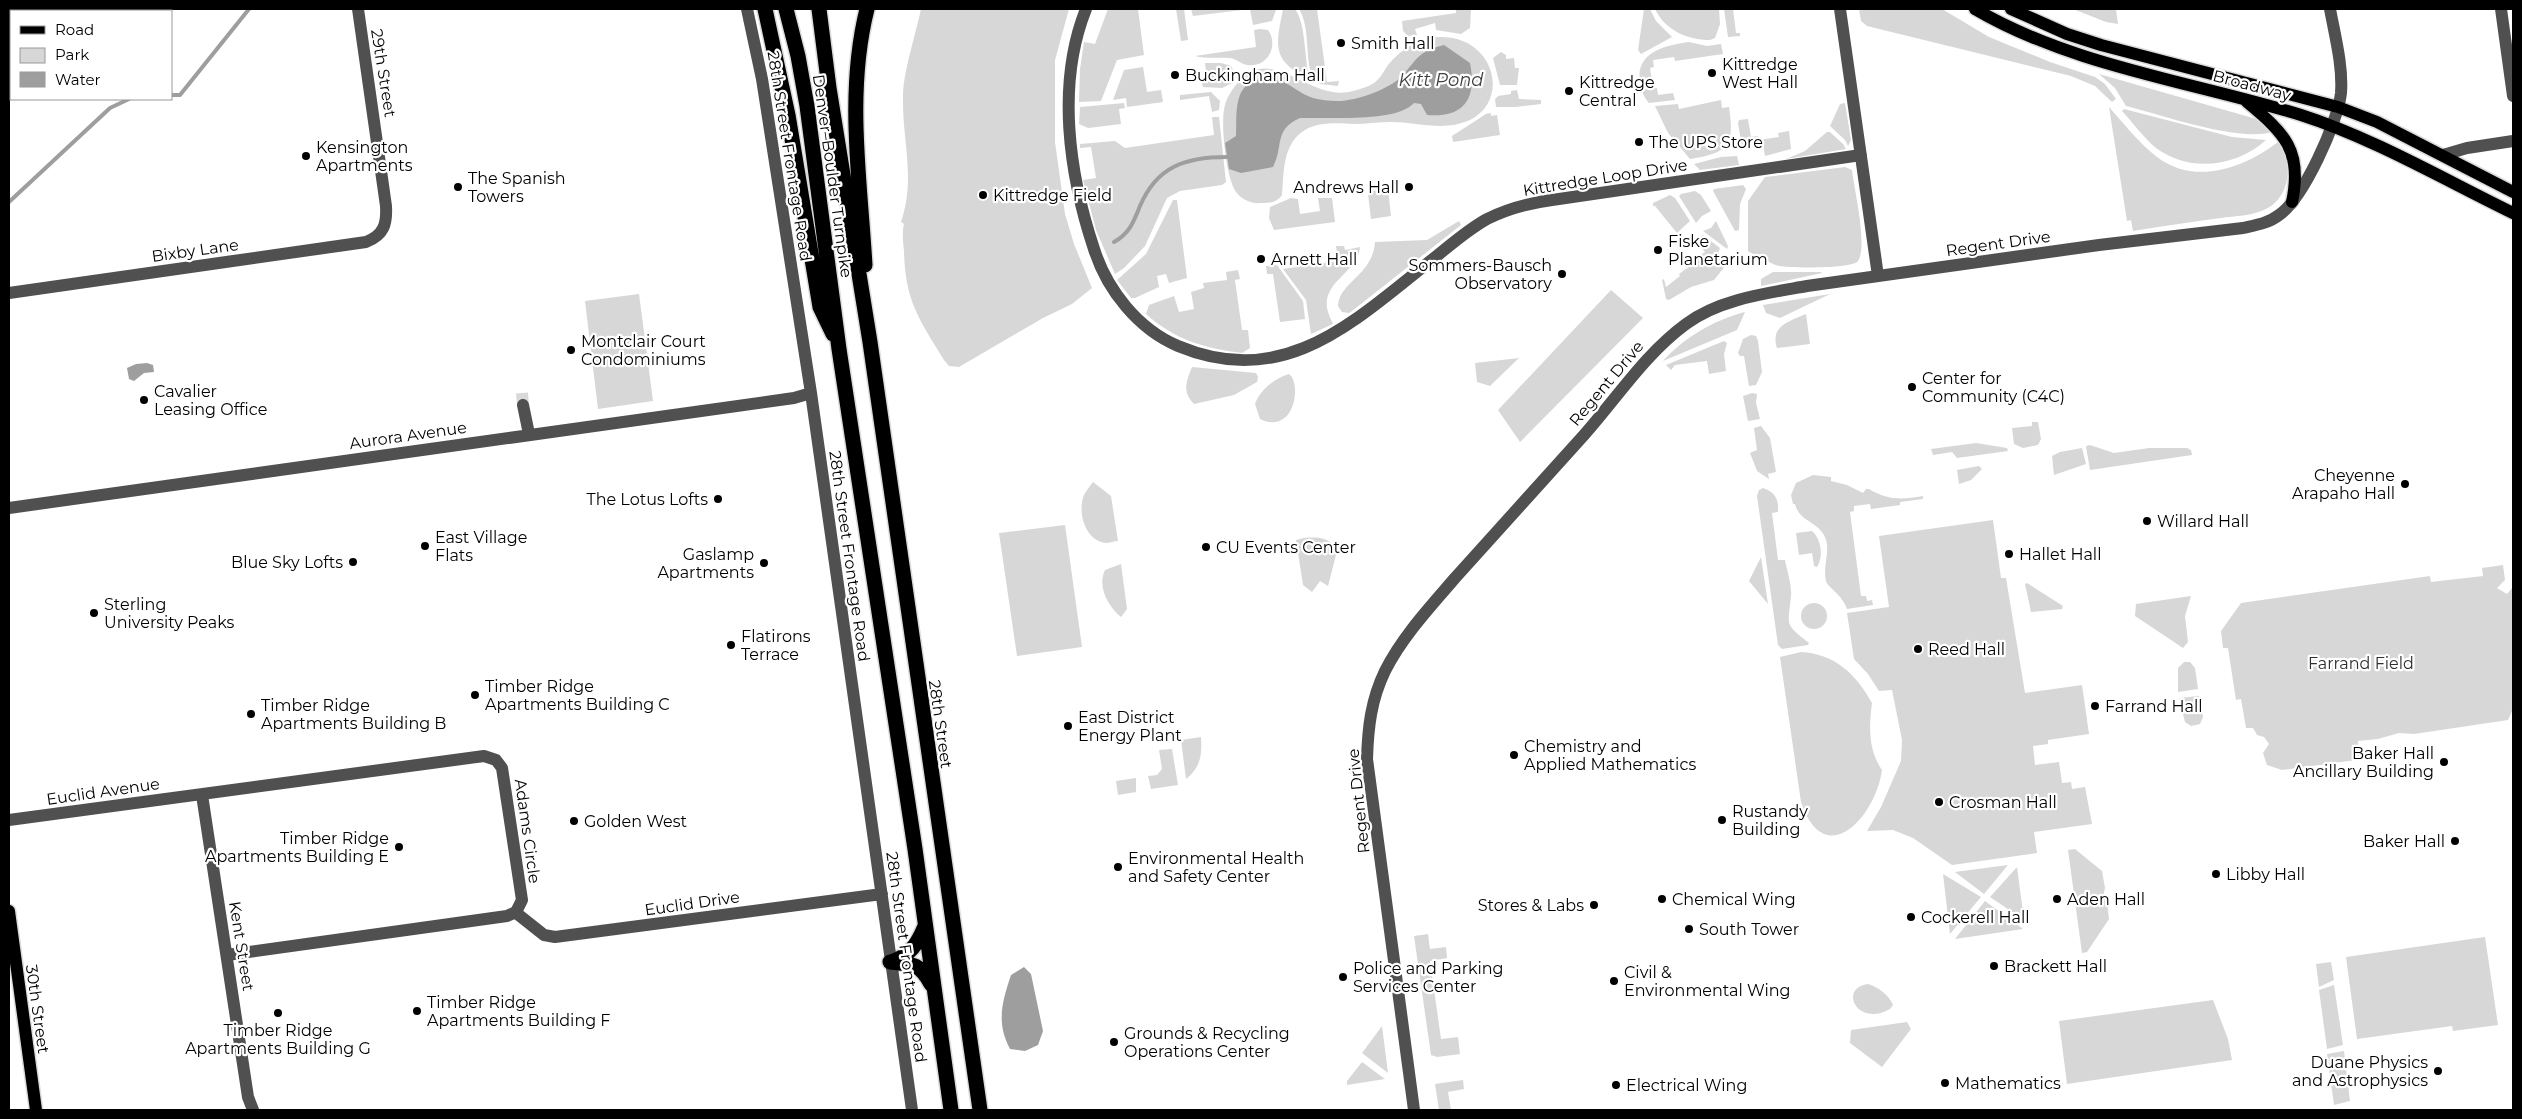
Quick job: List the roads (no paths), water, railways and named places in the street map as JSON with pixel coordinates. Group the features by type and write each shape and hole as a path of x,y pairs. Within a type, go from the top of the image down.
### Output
{"highway":[{"path":"765,9 788,115 820,307 839,348 951,1110"},
{"name":"Denver–Boulder Turnpike","path":"786,9 798,56 807,106 839,348"},
{"name":"Denver–Boulder Turnpike","path":"819,9 830,97 870,342"},
{"path":"867,9 858,56 856,93 870,342"},
{"name":"28th Street","path":"870,342 980,1110"},
{"path":"890,962 902,959 908,954 925,926"},
{"path":"890,962 912,964 920,968 933,987"}],"main road":[{"name":"Broadway","path":"1975,9 2005,26 2062,48 2332,126 2513,213"},
{"name":"Broadway","path":"2011,9 2067,34 2102,45 2338,107 2377,122 2513,192"},
{"path":"2243,99 2273,124 2288,142 2295,170 2292,202"},
{"name":"30th Street","path":"9,911 14,987 36,1110"}],"street":[{"name":"29th Street","path":"358,9 386,206 387,219 383,231"},
{"name":"28th Street Frontage Road","path":"747,9 762,78 811,393 912,1110"},
{"name":"Kittredge Loop Drive","path":"1086,9 1077,31 1070,74 1069,129 1077,184 1096,258 1108,282 1149,331 1192,352 1218,357 1247,360 1276,358 1301,350 1332,335 1471,229 1510,209 1552,200 1861,156"},
{"path":"1840,9 1878,276"},
{"name":"Regent Drive","path":"1414,1110 1367,759 1368,722 1373,699 1385,670 1414,626 1586,433 1657,348 1692,319 1705,312 1731,303 1775,292 1878,276 2243,228 2266,222 2280,215 2292,202 2307,179 2332,126 2338,107 2340,79 2330,9"},
{"path":"2501,9 2513,96"},
{"path":"2444,155 2467,148 2513,141"},
{"name":"Bixby Lane","path":"9,294 366,242 376,238 383,231"},
{"name":"Aurora Avenue","path":"9,508 794,398 811,393"},
{"path":"523,405 529,434"},
{"name":"Adams Circle","path":"202,795 484,756 496,760 502,768 505,778 522,900 515,912"},
{"name":"Euclid Avenue","path":"9,820 202,795"},
{"name":"Kent Street","path":"202,795 251,1106"},
{"name":"Euclid Drive","path":"515,912 544,935 555,937 882,894"},
{"path":"227,955 507,916 515,912"}],"water":[{"name":"Kitt Pond","path":"1444,45 1470,63 1472,86 1469,96 1459,109 1451,113 1427,115 1421,104 1414,103 1392,114 1377,116 1360,118 1300,118 1282,133 1273,167 1241,173 1229,169 1225,143 1236,136 1239,98 1242,91 1253,81 1279,81 1313,98 1327,101 1344,101 1371,94 1389,86 1402,76 1424,53"},
{"path":"147,363 153,365 154,372 144,373 134,381 129,379 127,368 136,364"},
{"path":"1024,967 1031,974 1043,1031 1038,1045 1025,1051 1010,1049 1003,1030 1002,1021 1003,1003 1011,975"}],"waterway":[{"path":"172,95 180,95 249,9"},
{"path":"9,202 110,108 127,100"},
{"path":"1114,242 1128,231 1147,192 1164,173 1174,166 1186,162 1212,157 1227,157"}],"tunnel":[{"path":"522,393 523,405"}],"place":[{"name":"Smith Hall","path":"1341,43"},
{"name":"Kittredge West Hall","path":"1712,73"},
{"name":"Buckingham Hall","path":"1175,75"},
{"name":"Kittredge Central","path":"1569,91"},
{"name":"The UPS Store","path":"1639,142"},
{"name":"Kensington Apartments","path":"306,156"},
{"name":"The Spanish Towers","path":"458,187"},
{"name":"Andrews Hall","path":"1409,187"},
{"name":"Kittredge Field","path":"983,195"},
{"name":"Fiske Planetarium","path":"1658,250"},
{"name":"Arnett Hall","path":"1261,259"},
{"name":"Sommers-Bausch Observatory","path":"1562,274"},
{"name":"Montclair Court Condominiums","path":"571,350"},
{"name":"Center for Community (C4C)","path":"1912,387"},
{"name":"Cavalier Leasing Office","path":"144,400"},
{"name":"Cheyenne Arapaho Hall","path":"2405,484"},
{"name":"The Lotus Lofts","path":"718,499"},
{"name":"Willard Hall","path":"2147,521"},
{"name":"East Village Flats","path":"425,546"},
{"name":"CU Events Center","path":"1206,547"},
{"name":"Hallet Hall","path":"2009,554"},
{"name":"Blue Sky Lofts","path":"353,562"},
{"name":"Gaslamp Apartments","path":"764,563"},
{"name":"Sterling University Peaks","path":"94,613"},
{"name":"Flatirons Terrace","path":"731,645"},
{"name":"Reed Hall","path":"1918,649"},
{"name":"Timber Ridge Apartments Building C","path":"475,695"},
{"name":"Farrand Hall","path":"2095,706"},
{"name":"Timber Ridge Apartments Building B","path":"251,714"},
{"name":"East District Energy Plant","path":"1068,726"},
{"name":"Chemistry and Applied Mathematics","path":"1514,755"},
{"name":"Baker Hall Ancillary Building","path":"2444,762"},
{"name":"Crosman Hall","path":"1939,802"},
{"name":"Rustandy Building","path":"1722,820"},
{"name":"Golden West","path":"574,821"},
{"name":"Baker Hall","path":"2455,841"},
{"name":"Timber Ridge Apartments Building E","path":"399,847"},
{"name":"Environmental Health and Safety Center","path":"1118,867"},
{"name":"Libby Hall","path":"2216,874"},
{"name":"Chemical Wing","path":"1662,899"},
{"name":"Aden Hall","path":"2057,899"},
{"name":"Stores & Labs","path":"1594,905"},
{"name":"Cockerell Hall","path":"1911,917"},
{"name":"South Tower","path":"1689,929"},
{"name":"Brackett Hall","path":"1994,966"},
{"name":"Police and Parking Services Center","path":"1343,977"},
{"name":"Civil & Environmental Wing","path":"1614,981"},
{"name":"Timber Ridge Apartments Building F","path":"417,1011"},
{"name":"Timber Ridge Apartments Building G","path":"278,1013"},
{"name":"Grounds & Recycling Operations Center","path":"1114,1042"},
{"name":"Duane Physics and Astrophysics","path":"2438,1071"},
{"name":"Mathematics","path":"1945,1083"},
{"name":"Electrical Wing","path":"1616,1085"}],"park label":[{"name":"Farrand Field","path":"2361,663"}]}
